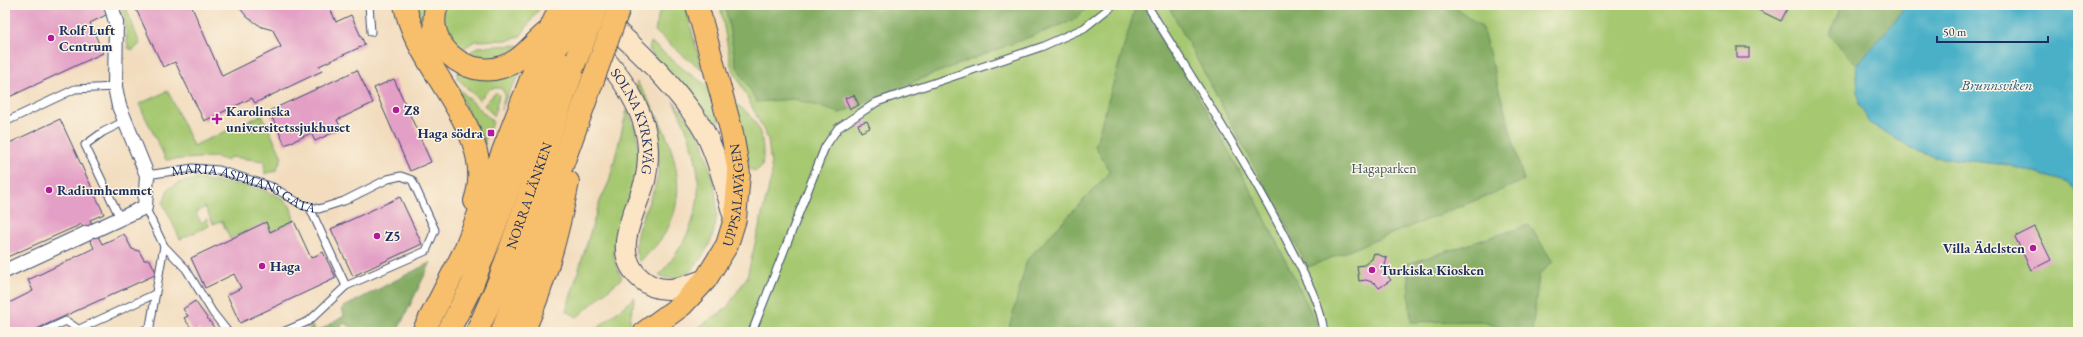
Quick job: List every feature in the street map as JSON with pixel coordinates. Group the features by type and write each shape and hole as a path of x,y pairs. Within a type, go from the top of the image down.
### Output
{"main road":[{"path":"405,5 421,51 460,114 478,156 480,169 477,195 450,261 446,284"},
{"path":"437,5 434,20 440,42 452,57 472,68 489,70 513,63 537,40 556,36"},
{"path":"448,332 472,285 494,231 556,36 561,5"},
{"path":"423,332 446,284 464,252 556,36 577,5"},
{"name":"NORRA LÄNKEN","path":"477,332 499,281 597,5"},
{"name":"NORRA LÄNKEN","path":"502,332 620,5"},
{"name":"UPPSALAVÄGEN","path":"645,332 682,305 706,279 727,245 735,219 739,174 732,133 718,85 698,5"},
{"path":"523,332 546,268 562,214 583,111"}],"street":[{"path":"5,271 145,206 147,175 119,106 115,87 116,22 111,5"},
{"name":"SOLNA KYRKVÄG","path":"556,5 609,64 630,92 643,121 648,150 645,179 624,246 626,259 633,272 647,284 668,290 677,289 706,279"},
{"path":"588,5 668,81 700,125 718,167 735,219"}],"lane":[{"path":"369,5 371,32"},
{"path":"752,332 825,147 838,128 877,102 1041,47 1084,28 1113,5"},
{"path":"1147,5 1233,143 1273,215 1309,284 1323,323 1324,332"},
{"path":"5,122 75,89 115,87"},
{"path":"120,218 85,145 103,132 125,121"},
{"name":"MARIA ASPMANS GATA","path":"147,175 193,168 219,170 273,187 302,205 319,209 344,201 388,179 402,176 412,180 435,230 426,251 346,286 308,320 283,332"},
{"path":"145,206 164,246 186,270 213,313 228,332"},
{"path":"309,206 346,286"},
{"path":"140,332 149,330 164,246"},
{"path":"42,332 66,321 75,331 155,294"}],"green space":[{"path":"120,5 125,5 140,44 133,50 128,48 124,15"},
{"path":"414,5 429,5 448,65 445,72 441,67"},
{"path":"444,5 541,6 520,37 509,40 475,41 458,52 441,19"},
{"path":"661,5 687,5 690,24 702,69 686,58 655,31"},
{"name":"Hagaparken","path":"720,5 1905,5 1856,65 1858,85 1897,139 1916,151 1935,157 2008,165 2069,183 2078,193 2078,332 691,332 726,309 747,277 772,174 768,139 731,65"},
{"path":"725,5 1091,5 1074,20 920,79 840,113 794,99 757,102 736,65"},
{"path":"1136,5 1147,5 1258,204 1318,327 1318,332 1008,332 1027,260 1110,172 1095,146"},
{"path":"1168,5 1452,5 1482,27 1524,181 1308,267"},
{"path":"1841,5 1905,5 1897,19 1856,65 1830,35"},
{"path":"651,42 687,72 708,86 716,108 729,171 649,49"},
{"path":"520,46 490,62 468,54 477,47"},
{"path":"521,68 522,72 510,90 501,110 505,94 501,88 491,88 479,100 457,78 458,72"},
{"path":"637,82 648,99 667,138 674,158 677,179 677,200 672,220 661,239 640,262 636,252 638,230 656,183 659,161 657,138 651,117 636,86"},
{"path":"454,84 493,122 485,138 485,145"},
{"path":"168,91 193,146 262,115 282,157 276,171 265,174 264,161 230,157 227,161 216,157 166,160 139,104"},
{"path":"496,92 499,95 494,116 484,105"},
{"path":"673,101 701,138 712,175 716,203 714,229 710,242 694,267 687,274 678,278 669,278 659,275 676,254 688,233 695,212 698,191 697,169 692,147"},
{"path":"737,105 751,116 756,123 762,139 762,166 755,172 749,168"},
{"path":"627,110 636,131 639,162 635,183 616,237 614,251 616,264 622,278 577,317 566,311 600,201 609,182"},
{"path":"197,179 246,186 272,193 290,206 294,221 270,232 265,223 230,239 222,221 213,224 205,207 196,213 201,223 207,219 209,226 180,239 163,203 168,189 179,183"},
{"path":"1529,225 1553,262 1539,275 1532,332 1501,332 1502,328 1480,321 1411,322 1407,264"},
{"path":"431,262 397,332 362,332 343,323 339,332 317,332 344,316 342,308"},
{"path":"635,297 630,319 631,326 623,332 593,332"},
{"path":"312,326 317,332 308,332 307,331"}],"water":[{"name":"Brunnsviken","path":"1905,5 2078,5 2078,193 2069,183 2008,165 1935,157 1916,151 1870,123 1859,105 1856,65 1897,19"}],"building":[{"name":"Rolf Luft Centrum","path":"5,5 107,5 104,6 108,14 90,23 103,53 5,99"},
{"path":"134,5 191,5 222,76 281,47 273,30 262,27 247,17 239,7 243,5 335,5 330,8 336,22 351,15 365,45 319,66 322,71 255,103 252,98 204,121 175,62 163,67"},
{"path":"1755,5 1789,5 1781,21 1754,8"},
{"path":"1737,47 1749,47 1749,58 1737,58"},
{"path":"357,70 373,103 337,120 341,129 315,141 311,133 285,145 269,111"},
{"name":"Z8","path":"394,79 431,162 410,171 374,88"},
{"path":"854,95 859,105 850,109 845,98"},
{"path":"60,119 104,214 90,220 102,244 124,234 132,249 139,251 144,260 150,260 157,274 30,332 5,332 5,305 33,291 28,280 94,248 82,224 5,258 5,145"},
{"path":"867,121 870,128 861,132 858,124"},
{"name":"Z5","path":"400,197 422,244 353,276 331,229"},
{"name":"Haga","path":"294,221 311,258 323,252 336,278 240,323 227,295 241,288 234,274 205,288 191,258 266,222 270,232"},
{"name":"Villa Ädelsten","path":"2035,227 2051,260 2031,270 2015,237"},
{"name":"Turkiska Kiosken","path":"1374,253 1387,258 1385,265 1386,274 1391,280 1379,288 1375,283 1366,280 1359,281 1357,266 1364,265 1372,259"},
{"path":"195,301 215,329 211,332 201,332 199,329 194,332 184,318 188,316 183,309"}],"place":[{"name":"Rolf Luft Centrum","path":"51,38"},
{"name":"Z8","path":"396,110"},
{"name":"Karolinska universitetssjukhuset","path":"217,119"},
{"name":"Haga södra","path":"491,133"},
{"name":"Radiumhemmet","path":"49,190"},
{"name":"Z5","path":"377,236"},
{"name":"Villa Ädelsten","path":"2033,248"},
{"name":"Haga","path":"262,266"},
{"name":"Turkiska Kiosken","path":"1372,270"}]}
